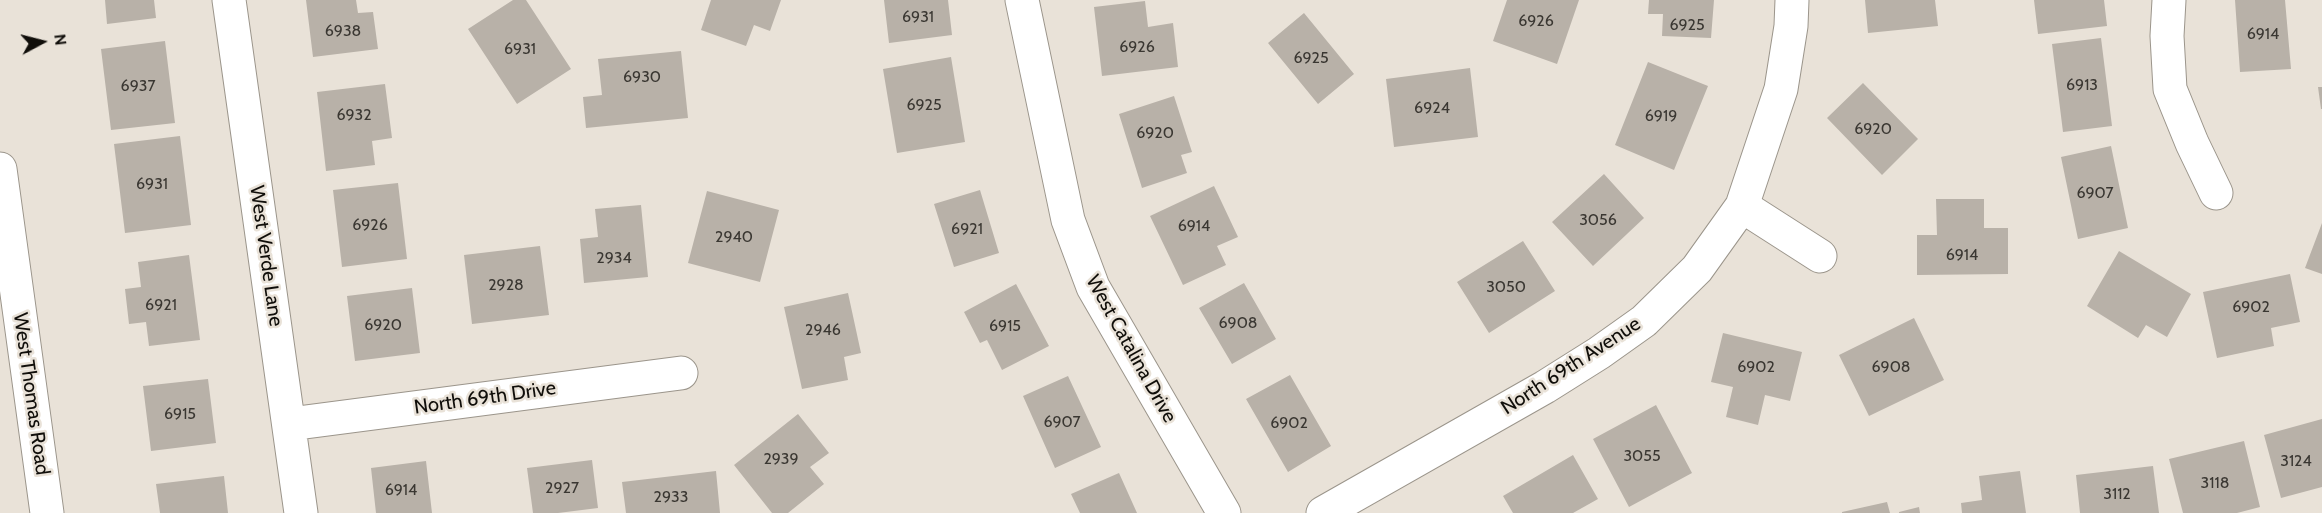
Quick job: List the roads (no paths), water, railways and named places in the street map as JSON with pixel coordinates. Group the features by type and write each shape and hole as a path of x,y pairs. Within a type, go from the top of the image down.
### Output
{"street":[{"name":"West Verde Lane","path":"230,0 301,513"},
{"name":"West Catalina Drive","path":"1022,0 1068,220 1093,287 1224,513"},
{"name":"North 69th Avenue","path":"1323,513 1545,387 1599,353 1644,321 1696,269 1742,206 1781,89 1791,26 1792,0"},
{"path":"2169,0 2167,36 2170,89 2216,193"},
{"name":"West Thomas Road","path":"0,169 47,513"},
{"path":"1742,206 1820,256"},
{"name":"North 69th Drive","path":"290,424 681,373"}]}
